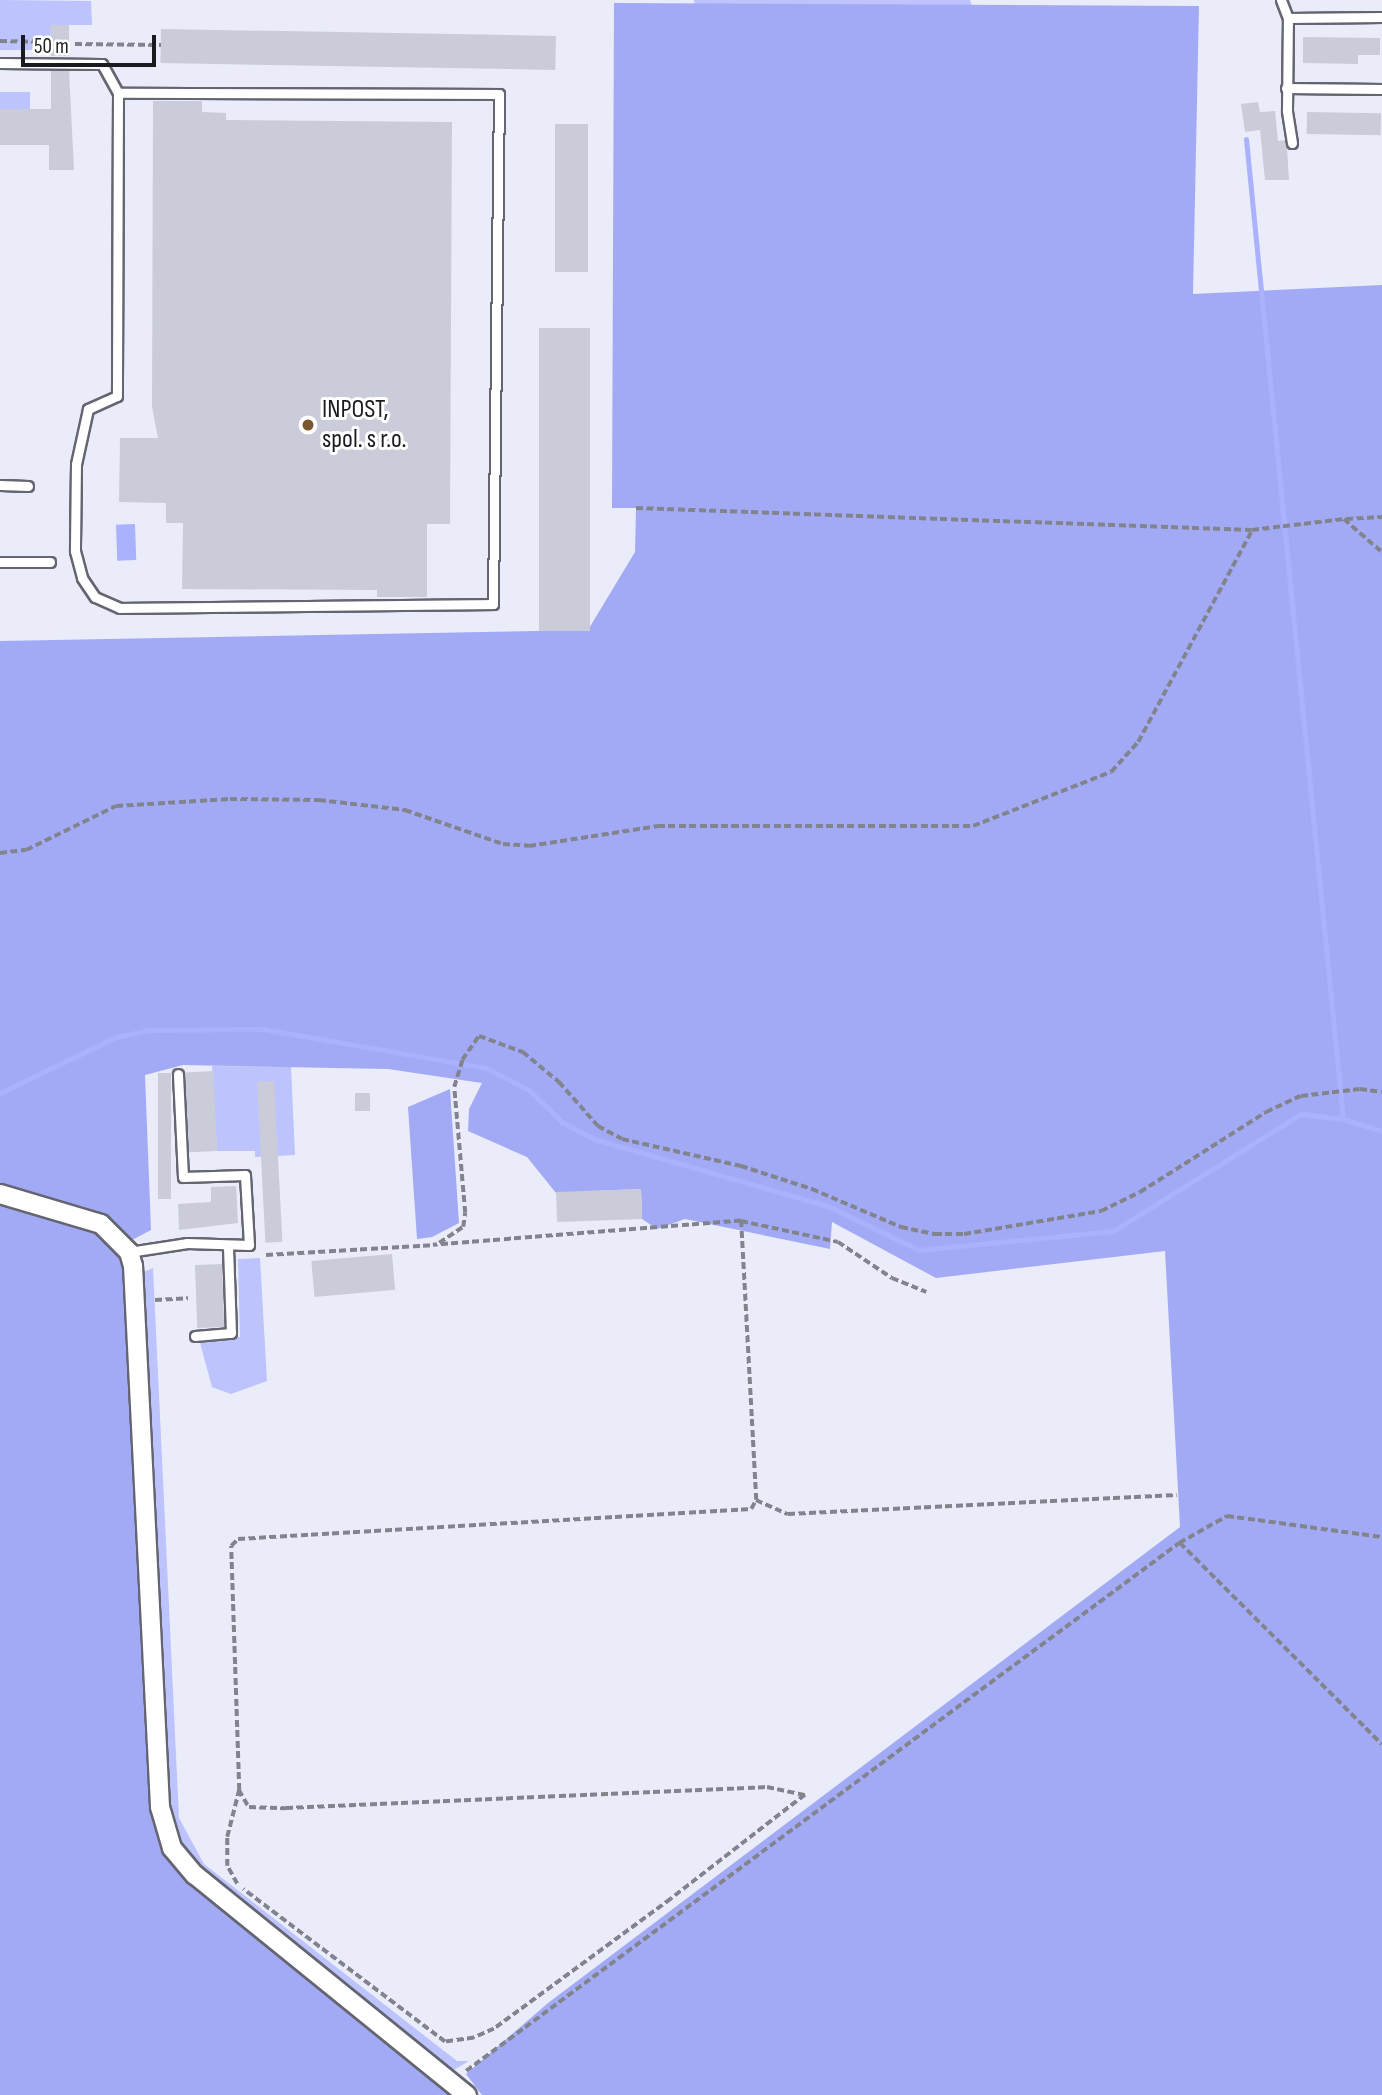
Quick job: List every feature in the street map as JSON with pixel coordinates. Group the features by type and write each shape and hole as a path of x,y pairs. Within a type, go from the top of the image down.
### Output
{"street":[{"path":"0,1194 89,1218 128,1252 134,1281 163,1827 177,1857 195,1875 467,2095"}],"lane":[{"path":"1281,0 1288,18 1286,88 1292,143"},
{"path":"1288,18 1382,18"},
{"path":"0,63 102,64 118,93 117,396 88,409 76,464 75,551 82,578 95,597 120,608 493,604 499,94 118,93"},
{"path":"1286,88 1382,89"},
{"path":"0,485 28,486"},
{"path":"0,562 50,562"},
{"path":"128,1252 187,1243 228,1247 250,1245 245,1175 183,1177 178,1074"},
{"path":"195,1336 231,1334 228,1247"}],"path":[{"path":"0,41 44,42"},
{"path":"75,44 161,45"},
{"path":"636,508 1252,530 1273,525 1382,517"},
{"path":"1344,519 1382,552"},
{"path":"0,853 26,850 116,806 230,799 319,800 405,810 503,844 529,846 658,826 973,826 1111,772 1138,742 1252,530"},
{"path":"433,1245 451,1238 463,1227 465,1202 454,1087 461,1060 479,1036 523,1052 559,1082 598,1125 622,1139 741,1166 812,1189 901,1227 936,1234 964,1234 1101,1211 1140,1192 1266,1112 1301,1096 1360,1090 1382,1093"},
{"path":"239,1790 248,1807 286,1808 767,1787 805,1794 494,2029 474,2039 445,2042 233,1882 228,1866 227,1837 239,1790 232,1546 238,1539 751,1509 756,1500 741,1222"},
{"path":"266,1255 741,1222 838,1242 892,1278 926,1292"},
{"path":"155,1300 188,1298"},
{"path":"756,1500 788,1514 1177,1494"},
{"path":"453,2081 1179,1543 1227,1516 1382,1537"},
{"path":"1179,1543 1382,1744"}],"shaded area":[{"path":"0,0 91,1 92,25 51,25 50,50 0,50"},
{"path":"694,0 970,0 972,6 695,5"},
{"path":"614,3 1199,6 1193,294 1382,285 1382,2095 482,2095 466,2074 548,2003 1180,1527 1165,1251 936,1278 832,1222 830,1249 685,1219 657,1229 642,1219 641,1189 556,1193 527,1157 468,1131 469,1109 482,1083 388,1069 183,1065 145,1075 151,1230 132,1240 92,1211 0,1188 0,641 588,630 635,552 636,508 612,508"},
{"path":"0,92 30,92 30,109 0,109"},
{"path":"135,524 136,560 117,561 116,525"},
{"path":"212,1066 291,1067 295,1155 255,1157 255,1151 217,1151"},
{"path":"450,1089 459,1223 432,1237 417,1239 408,1107"},
{"path":"0,1202 79,1222 106,1239 122,1257 128,1281 155,1820 164,1846 458,2095 0,2095"},
{"path":"260,1258 267,1381 231,1394 212,1387 199,1339 240,1337 238,1259"},
{"path":"153,1268 179,1818 204,1864 457,2061 469,2061 452,2071 218,1887 186,1858 169,1824 139,1274"}],"building":[{"path":"51,25 69,25 69,56 51,56"},
{"path":"161,29 556,36 555,70 160,63"},
{"path":"1303,37 1380,38 1380,55 1358,55 1358,64 1303,63"},
{"path":"51,70 69,71 74,170 49,170 49,145 0,145 0,109 51,109"},
{"path":"153,101 202,101 202,112 226,113 226,120 452,122 450,524 427,524 427,597 377,597 377,590 182,589 183,523 166,523 166,503 119,502 120,438 158,438 152,407"},
{"path":"1258,102 1260,112 1275,111 1278,141 1285,140 1287,147 1289,180 1265,180 1260,130 1245,132 1241,104"},
{"path":"1307,112 1381,113 1381,135 1307,134"},
{"path":"555,124 588,124 588,272 555,272"},
{"path":"539,328 590,328 590,631 539,631"},
{"path":"213,1071 217,1151 189,1152 185,1072"},
{"path":"158,1073 171,1073 171,1199 158,1199"},
{"path":"274,1081 282,1242 265,1243 257,1082"},
{"path":"355,1093 370,1093 370,1111 355,1111"},
{"path":"236,1186 238,1223 179,1230 178,1204 211,1202 211,1187"},
{"path":"641,1189 642,1219 557,1222 556,1192"},
{"path":"392,1254 395,1290 314,1297 311,1261"},
{"path":"222,1264 224,1327 197,1328 195,1265"}],"waterway":[{"path":"1246,139 1343,1119"},
{"path":"0,1093 116,1037 148,1030 263,1029 486,1068 529,1090 562,1122 594,1139 828,1206 919,1250 1113,1231 1301,1114 1343,1119 1382,1131"}],"place":[{"name":"INPOST, spol. s r.o.","path":"308,425"}]}
